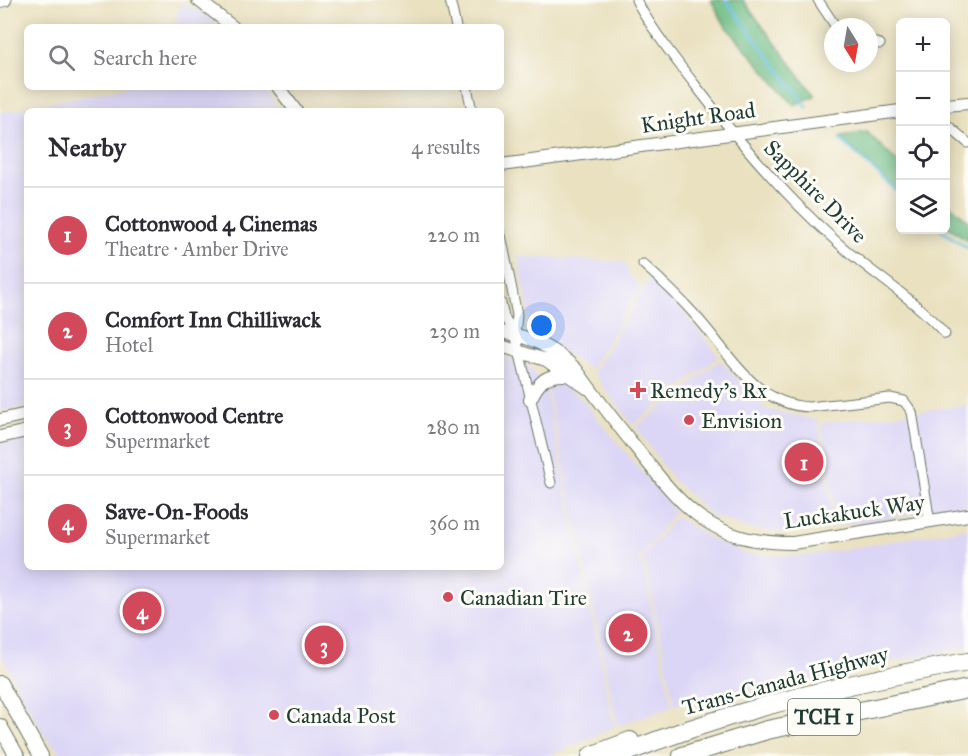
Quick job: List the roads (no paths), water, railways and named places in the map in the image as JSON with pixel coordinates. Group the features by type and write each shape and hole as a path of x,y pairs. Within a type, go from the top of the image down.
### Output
{"highway":[{"name":"Trans-Canada Highway","path":"617,756 692,728 802,696 860,682 968,662"},
{"name":"Trans-Canada Highway","path":"682,756 767,730 968,689"},
{"path":"591,756 678,724 802,696"},
{"path":"705,756 767,730"}],"main road":[{"path":"0,683 41,756"},
{"path":"0,726 17,756"}],"street":[{"path":"0,1 5,0"},
{"path":"198,0 228,24"},
{"path":"450,0 455,24"},
{"name":"Sapphire Drive","path":"636,0 652,30 732,134 789,197 838,243 931,318 945,334"},
{"path":"818,0 830,18"},
{"path":"280,90 294,108"},
{"path":"468,90 471,108"},
{"path":"950,104 968,102"},
{"name":"Knight Road","path":"504,165 896,112"},
{"path":"947,126 968,143"},
{"path":"504,251 516,315 515,334 551,483"},
{"path":"643,264 696,316 754,386 769,396 796,407 890,398 904,401 912,412 930,522"},
{"path":"504,317 515,334"},
{"name":"Luckakuck Way","path":"504,332 537,342 565,358 679,501 708,523 742,538 766,543 793,543 968,515"},
{"name":"Luckakuck Way","path":"504,347 546,360 592,393"},
{"path":"530,400 538,384 545,378 553,374 567,375"},
{"path":"0,420 24,415"},
{"path":"0,437 24,432"}],"waterway":[{"path":"726,0 807,107"},
{"path":"840,139 896,190"},
{"path":"947,234 968,248"}],"place":[{"name":"Remedy's Rx","path":"638,390"},
{"name":"Envision","path":"689,420"},
{"name":"Cottonwood 4 Cinemas","path":"804,462"},
{"name":"Canadian Tire","path":"448,597"},
{"name":"Save-On-Foods","path":"142,611"},
{"name":"Comfort Inn Chilliwack","path":"628,633"},
{"name":"Cottonwood Centre","path":"324,645"},
{"name":"Canada Post","path":"274,715"}]}
